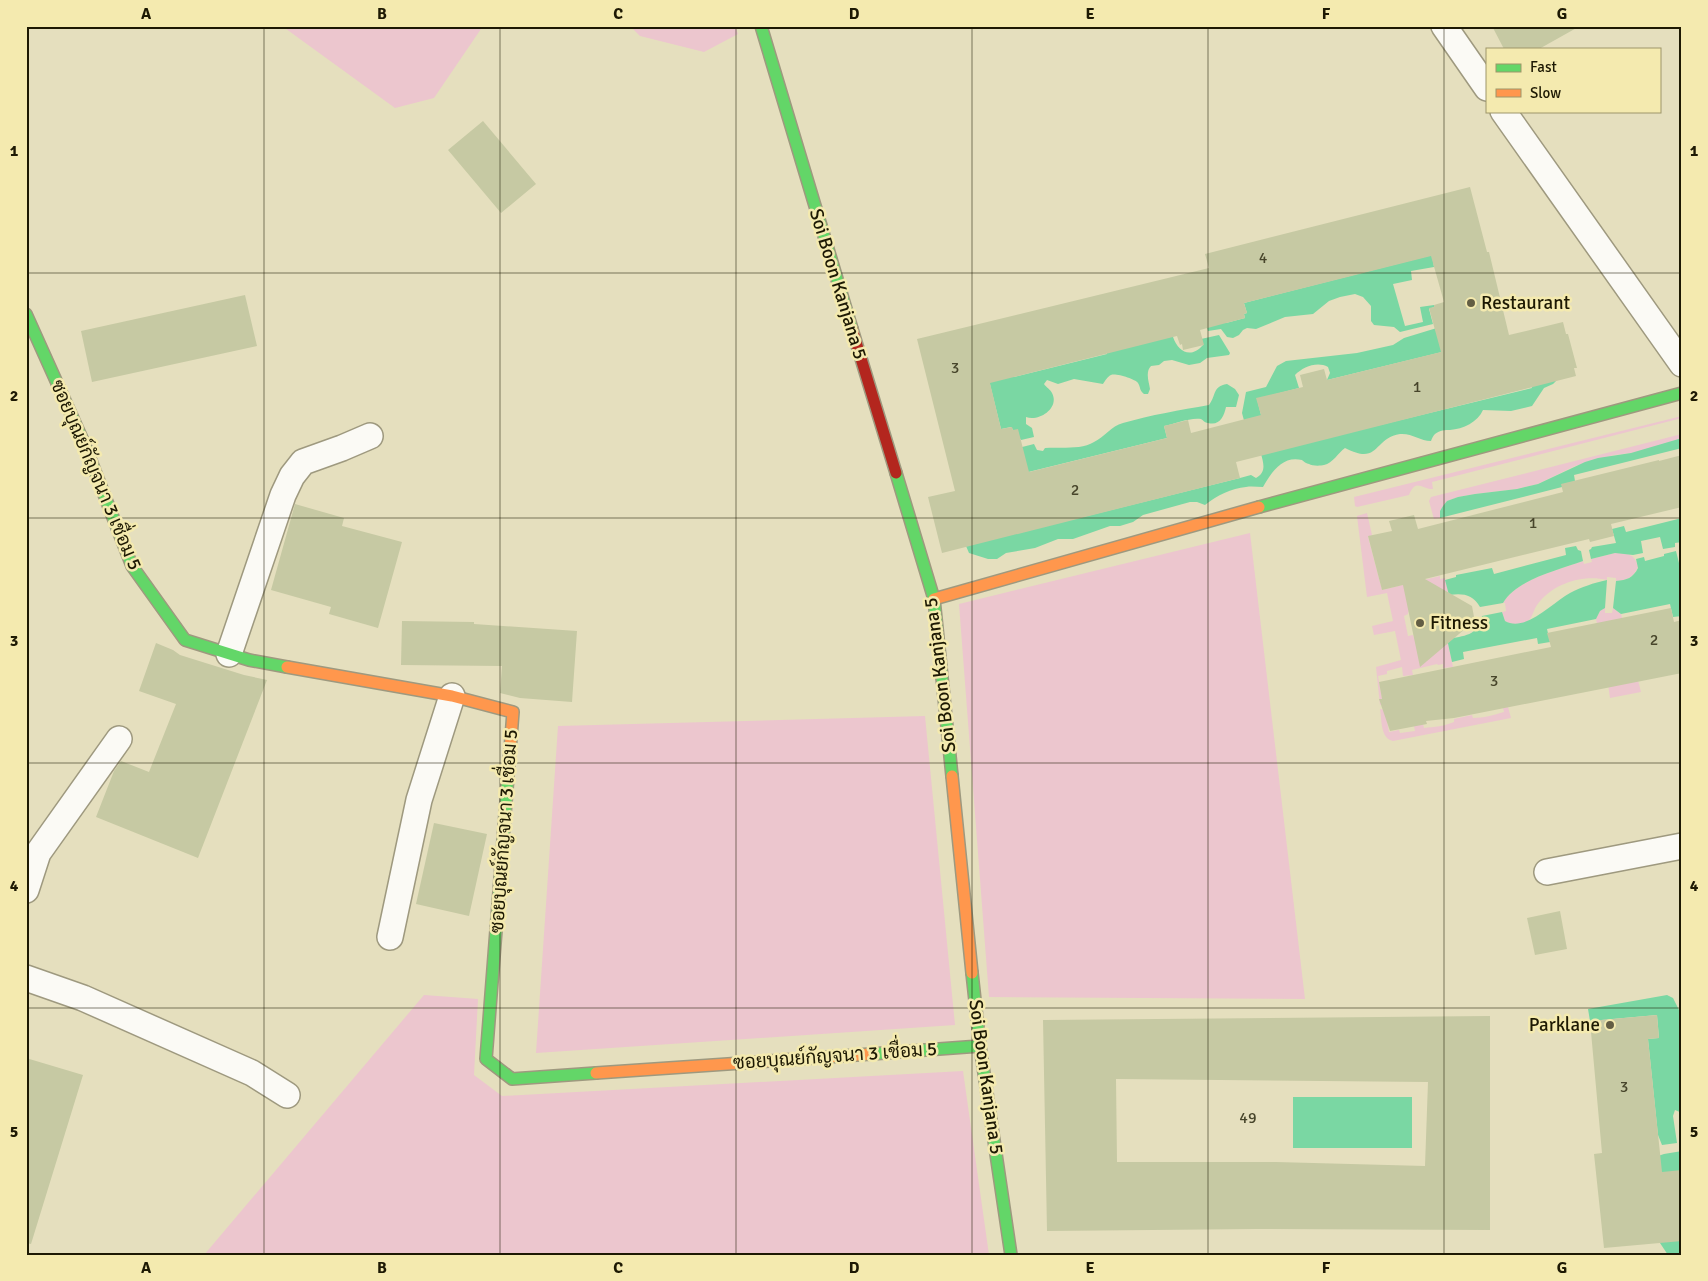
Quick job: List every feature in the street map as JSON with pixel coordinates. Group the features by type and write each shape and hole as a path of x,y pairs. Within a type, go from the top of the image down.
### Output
{"street":[{"name":"Soi Boon Kanjana 5","path":"761,26 934,599 980,1046 1011,1255"},
{"path":"1444,26 1486,87"},
{"path":"1504,112 1682,364"},
{"name":"ซอยบุณย์กัญจนา 3 เชื่อม 5","path":"26,314 84,443 132,566 185,640 249,660 452,696 513,712 486,1059 512,1079 980,1046"},
{"path":"934,599 1268,504 1682,393"},
{"path":"229,654 283,495 292,476 303,462 370,436"},
{"path":"390,937 419,800 452,696"},
{"path":"26,890 38,853 119,739"},
{"path":"1547,872 1682,846"},
{"path":"26,978 83,998 252,1073 287,1094"}],"shaded area":[{"path":"282,26 483,26 434,98 395,108"},
{"path":"630,26 735,26 738,34 704,52 640,36"},
{"path":"1432,255 1434,267 1411,271 1412,280 1393,284 1405,326 1423,322 1420,307 1434,305 1434,307 1429,309 1433,324 1400,332 1394,327 1374,325 1371,321 1371,306 1363,297 1355,294 1329,301 1313,314 1285,317 1256,329 1247,328 1233,338 1227,337 1221,329 1208,331 1197,290 1226,323 1245,318 1244,314 1247,313 1244,303"},
{"path":"1440,327 1479,343 1327,380 1330,373 1328,367 1324,365 1310,366 1295,375 1299,388 1257,399 1263,423 1246,428 1242,413 1246,392 1266,387 1277,366 1286,361 1357,353 1393,345 1404,338"},
{"path":"1101,330 1173,337 1178,347 1190,353 1203,345 1201,339 1219,335 1230,353 1229,355 1207,358 1200,363 1189,365 1172,360 1151,366 1148,374 1150,389 1148,394 1142,393 1136,381 1117,375 1110,376 1103,384 1074,379 1058,384 1047,380 1044,384 1054,399 1051,409 1042,416 1026,417 1026,424 1032,428 1034,437 1021,440 1011,427 1001,429 984,360 1014,377 1107,354"},
{"path":"1526,364 1556,381 1544,388 1532,406 1511,411 1483,410 1478,418 1470,424 1460,428 1442,430 1434,435 1431,441 1400,434 1391,436 1371,453 1356,453 1345,448 1333,460 1324,465 1312,465 1295,459 1289,460 1278,466 1263,487 1235,489 1205,505 1190,502 1143,515 1133,522 1120,526 1110,526 1073,539 1058,539 1035,548 1006,553 997,559 988,559 969,553 966,546 1251,475 1256,478 1263,471 1261,454 1532,388"},
{"path":"1227,384 1235,389 1239,395 1236,407 1226,407 1223,417 1216,423 1207,423 1201,419 1182,421 1164,426 1167,438 1004,478 1022,447 1034,444 1037,450 1043,451 1045,448 1089,445 1123,423 1209,405 1217,389"},
{"path":"1682,416 1682,418 1432,482 1433,489 1417,485 1409,495 1355,506 1354,497"},
{"path":"1682,434 1682,438 1646,450 1614,455 1575,466 1538,484 1517,489 1458,497 1447,501 1440,511 1440,518 1434,519 1429,501 1431,497"},
{"path":"1682,438 1682,448 1574,475 1575,481 1562,487 1440,518 1440,511 1447,501 1458,497 1517,489 1538,484 1585,462 1631,453"},
{"path":"1367,513 1372,535 1368,537 1382,590 1440,576 1440,579 1445,578 1449,595 1418,610 1408,612 1404,616 1408,636 1413,635 1414,638 1423,636 1447,639 1453,667 1443,668 1443,664 1437,664 1412,670 1413,675 1403,676 1402,667 1387,671 1387,674 1378,676 1382,699 1382,704 1380,705 1376,667 1401,660 1395,631 1374,635 1372,626 1393,621 1387,593 1367,597 1357,516"},
{"path":"1682,518 1682,542 1675,543 1675,547 1663,549 1660,537 1641,541 1643,553 1633,555 1615,553 1591,559 1589,550 1592,547 1616,543 1612,529 1624,526 1626,532"},
{"path":"1250,533 1305,999 989,997 959,604"},
{"path":"1576,546 1581,551 1583,561 1539,576 1518,588 1503,603 1480,607 1474,599 1467,595 1449,595 1445,580 1456,577 1456,575 1492,568 1494,574 1566,555 1565,548"},
{"path":"1676,551 1679,563 1682,562 1682,616 1673,617 1670,604 1621,614 1613,608 1616,581 1626,579 1634,574 1638,568 1636,559 1644,557 1645,561"},
{"path":"1615,553 1627,554 1635,559 1638,567 1629,578 1616,581 1616,578 1607,577 1607,580 1588,578 1568,582 1551,591 1543,598 1530,619 1524,623 1518,624 1505,621 1502,612 1506,611 1505,603 1503,603 1518,588 1539,576 1583,561 1584,564 1592,562 1591,559"},
{"path":"1607,580 1605,608 1600,611 1596,619 1547,629 1550,642 1538,644 1537,638 1463,652 1464,659 1452,662 1447,639 1464,636 1474,631 1480,623 1482,616 1502,612 1505,621 1513,624 1521,623 1530,620 1570,593 1588,585"},
{"path":"1605,608 1605,613 1612,613 1613,608 1621,614 1641,692 1610,698 1596,619 1600,611"},
{"path":"1508,707 1511,718 1393,741 1384,732 1380,709 1385,710 1389,732 1399,730 1400,733 1415,731 1414,726 1423,724 1424,728 1436,727 1454,722 1454,719 1472,715 1473,718 1492,715 1504,712 1503,708"},
{"path":"925,716 955,1025 536,1053 558,726"},
{"path":"424,995 478,999 474,1075 502,1096 963,1071 989,1255 204,1255"},
{"path":"1667,995 1673,998 1682,1016 1682,1113 1675,1110 1673,1116 1677,1143 1662,1145 1658,1135 1648,1039 1659,1038 1657,1015 1590,1021 1588,1009"},
{"path":"1293,1097 1412,1097 1412,1148 1293,1148"},
{"path":"1682,1151 1682,1255 1668,1255 1660,1243 1652,1158"}],"building":[{"path":"1492,26 1580,26 1541,48 1503,48"},
{"path":"483,121 536,184 501,213 448,150"},
{"path":"1470,187 1487,252 1489,252 1509,335 1563,322 1577,368 1574,368 1576,376 1236,462 1240,478 942,553 928,497 955,491 917,339 1209,268 1205,254","holes":["1431,256 1444,302 1429,308 1441,352 1327,380 1324,369 1300,375 1303,387 1256,398 1261,415 1191,433 1188,420 1164,426 1167,438 1029,472 1018,429 1013,430 1012,427 1001,429 990,383 1177,336 1183,350 1204,345 1200,330 1245,318 1244,314 1247,313 1244,303"]},
{"path":"245,295 257,346 92,382 81,331"},
{"path":"1682,455 1682,507 1611,524 1614,536 1590,542 1589,539 1425,579 1472,606 1474,617 1472,623 1420,667 1403,585 1382,590 1368,536 1392,531 1389,521 1414,515 1418,529 1563,492 1561,484"},
{"path":"295,504 344,518 342,526 402,542 378,628 329,614 331,607 271,590"},
{"path":"1671,608 1674,622 1682,620 1682,673 1454,718 1426,721 1427,724 1390,731 1379,699 1382,699 1379,682 1551,647 1547,633"},
{"path":"402,621 474,622 474,624 577,631 572,702 520,698 500,693 502,666 401,665"},
{"path":"156,643 180,655 244,675 267,680 198,858 96,817 114,771 121,761 149,772 176,704 139,691"},
{"path":"434,823 487,834 469,916 416,904"},
{"path":"1560,911 1567,949 1535,955 1527,918"},
{"path":"1657,1015 1659,1038 1648,1039 1662,1172 1682,1170 1682,1241 1604,1248 1594,1154 1602,1153 1590,1021"},
{"path":"1490,1016 1490,1230 1256,1229 1047,1231 1043,1020","holes":["1116,1079 1428,1082 1425,1166 1276,1162 1117,1162"]},
{"path":"26,1058 83,1075 31,1244 26,1243"}],"traffic: fast":[{"path":"761,26 852,329"},
{"path":"26,314 84,443 132,566 185,640 249,660 287,667"},
{"path":"1259,507 1682,393"},
{"path":"896,473 934,599 952,776"},
{"path":"509,763 486,1059 512,1079 596,1073"},
{"path":"972,973 980,1046 1011,1255"},
{"path":"871,1054 980,1046"}],"traffic: slow":[{"path":"934,599 1259,507"},
{"path":"287,667 452,696 513,712 509,763"},
{"path":"952,776 972,973"},
{"path":"596,1073 871,1054"}],"traffic: jam":[{"path":"852,329 896,473"}],"place":[{"name":"Restaurant","path":"1471,303"},
{"name":"Fitness","path":"1420,623"},
{"name":"Parklane","path":"1610,1025"}]}
